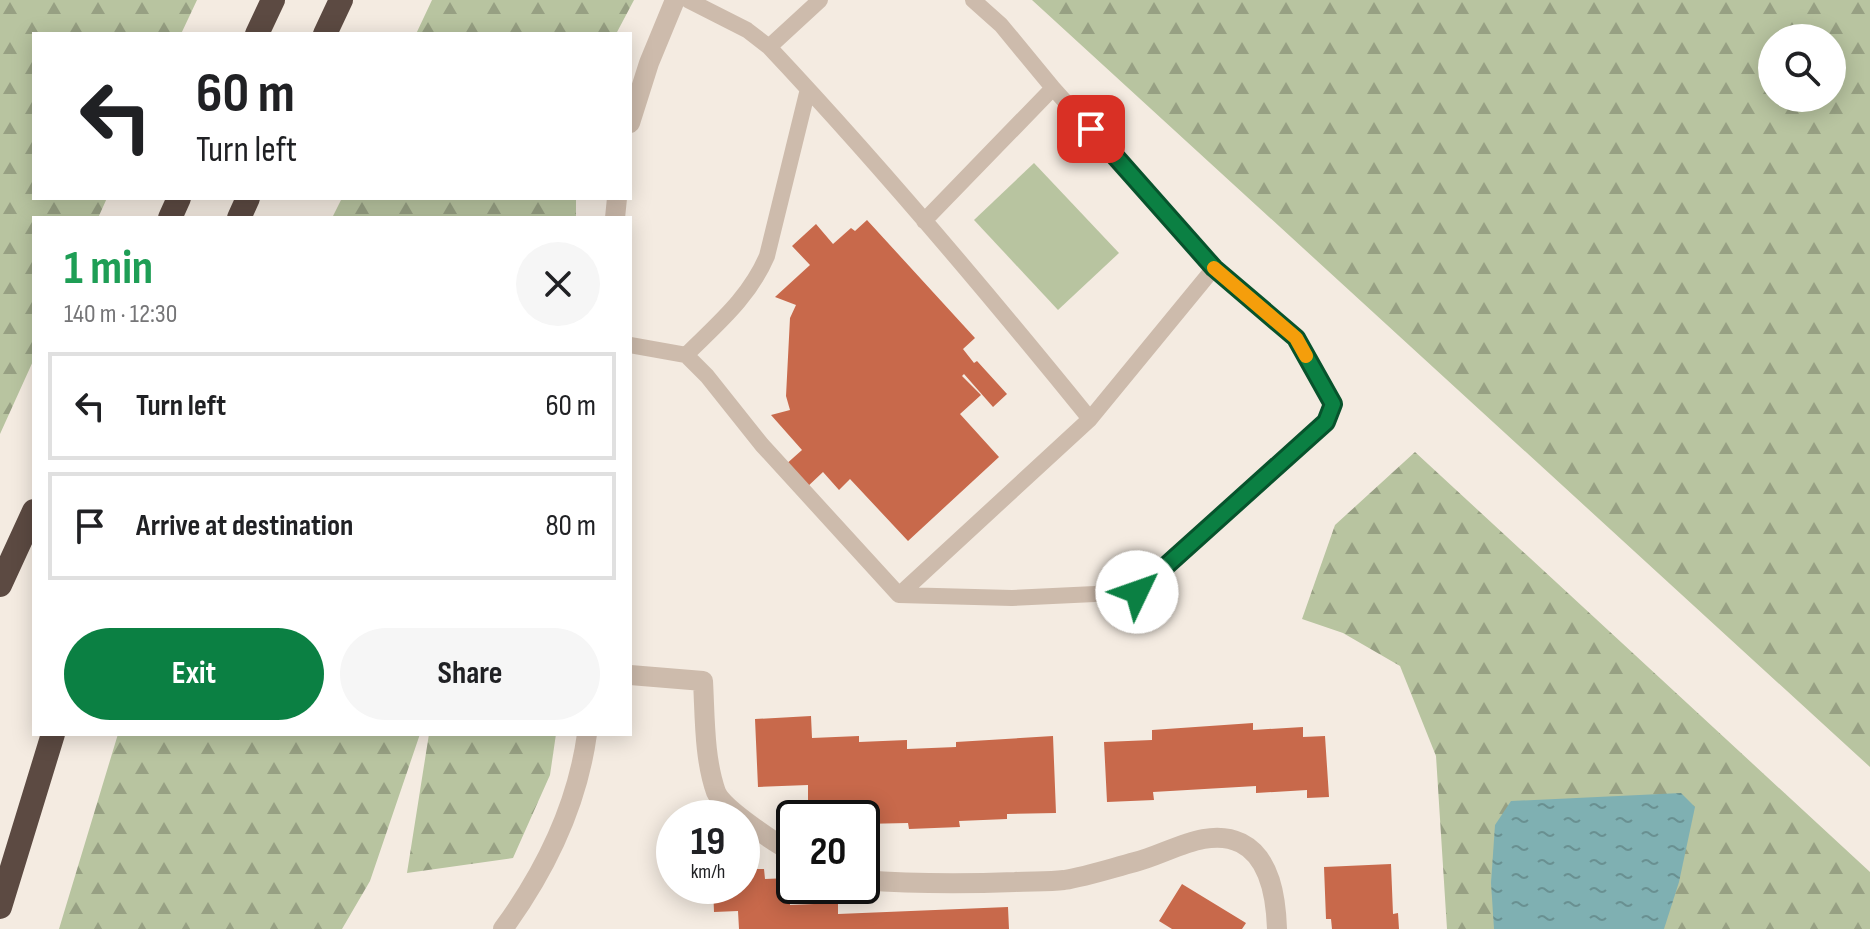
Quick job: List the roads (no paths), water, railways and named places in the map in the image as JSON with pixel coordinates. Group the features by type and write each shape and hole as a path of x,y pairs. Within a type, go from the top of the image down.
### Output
{"highway":[{"path":"258,32 273,0"},
{"path":"326,32 341,0"},
{"path":"0,585 32,515"},
{"path":"0,907 52,736"}],"street":[{"path":"632,117 649,63 675,0"},
{"path":"632,675 703,681 706,745 717,795 776,844"},
{"path":"503,929 557,842 583,765 587,736"},
{"path":"880,881 940,885 1063,880 1152,858 1184,844 1225,838 1242,843 1258,857 1269,875 1277,929"}],"lane":[{"path":"688,0 747,30 769,47 1025,338 1090,419"},
{"path":"769,47 820,0"},
{"path":"632,345 686,355 707,376 762,445 899,595 1012,598 1137,592 1326,422 1333,404 1296,338 1214,268 1053,88 1001,25 973,0"},
{"path":"924,221 1053,88"},
{"path":"686,355 743,299 757,279 767,256 808,89"},
{"path":"899,595 1090,419 1214,268"}],"water":[{"path":"1681,793 1695,807 1679,882 1664,929 1494,929 1491,883 1495,825 1511,801"}]}
